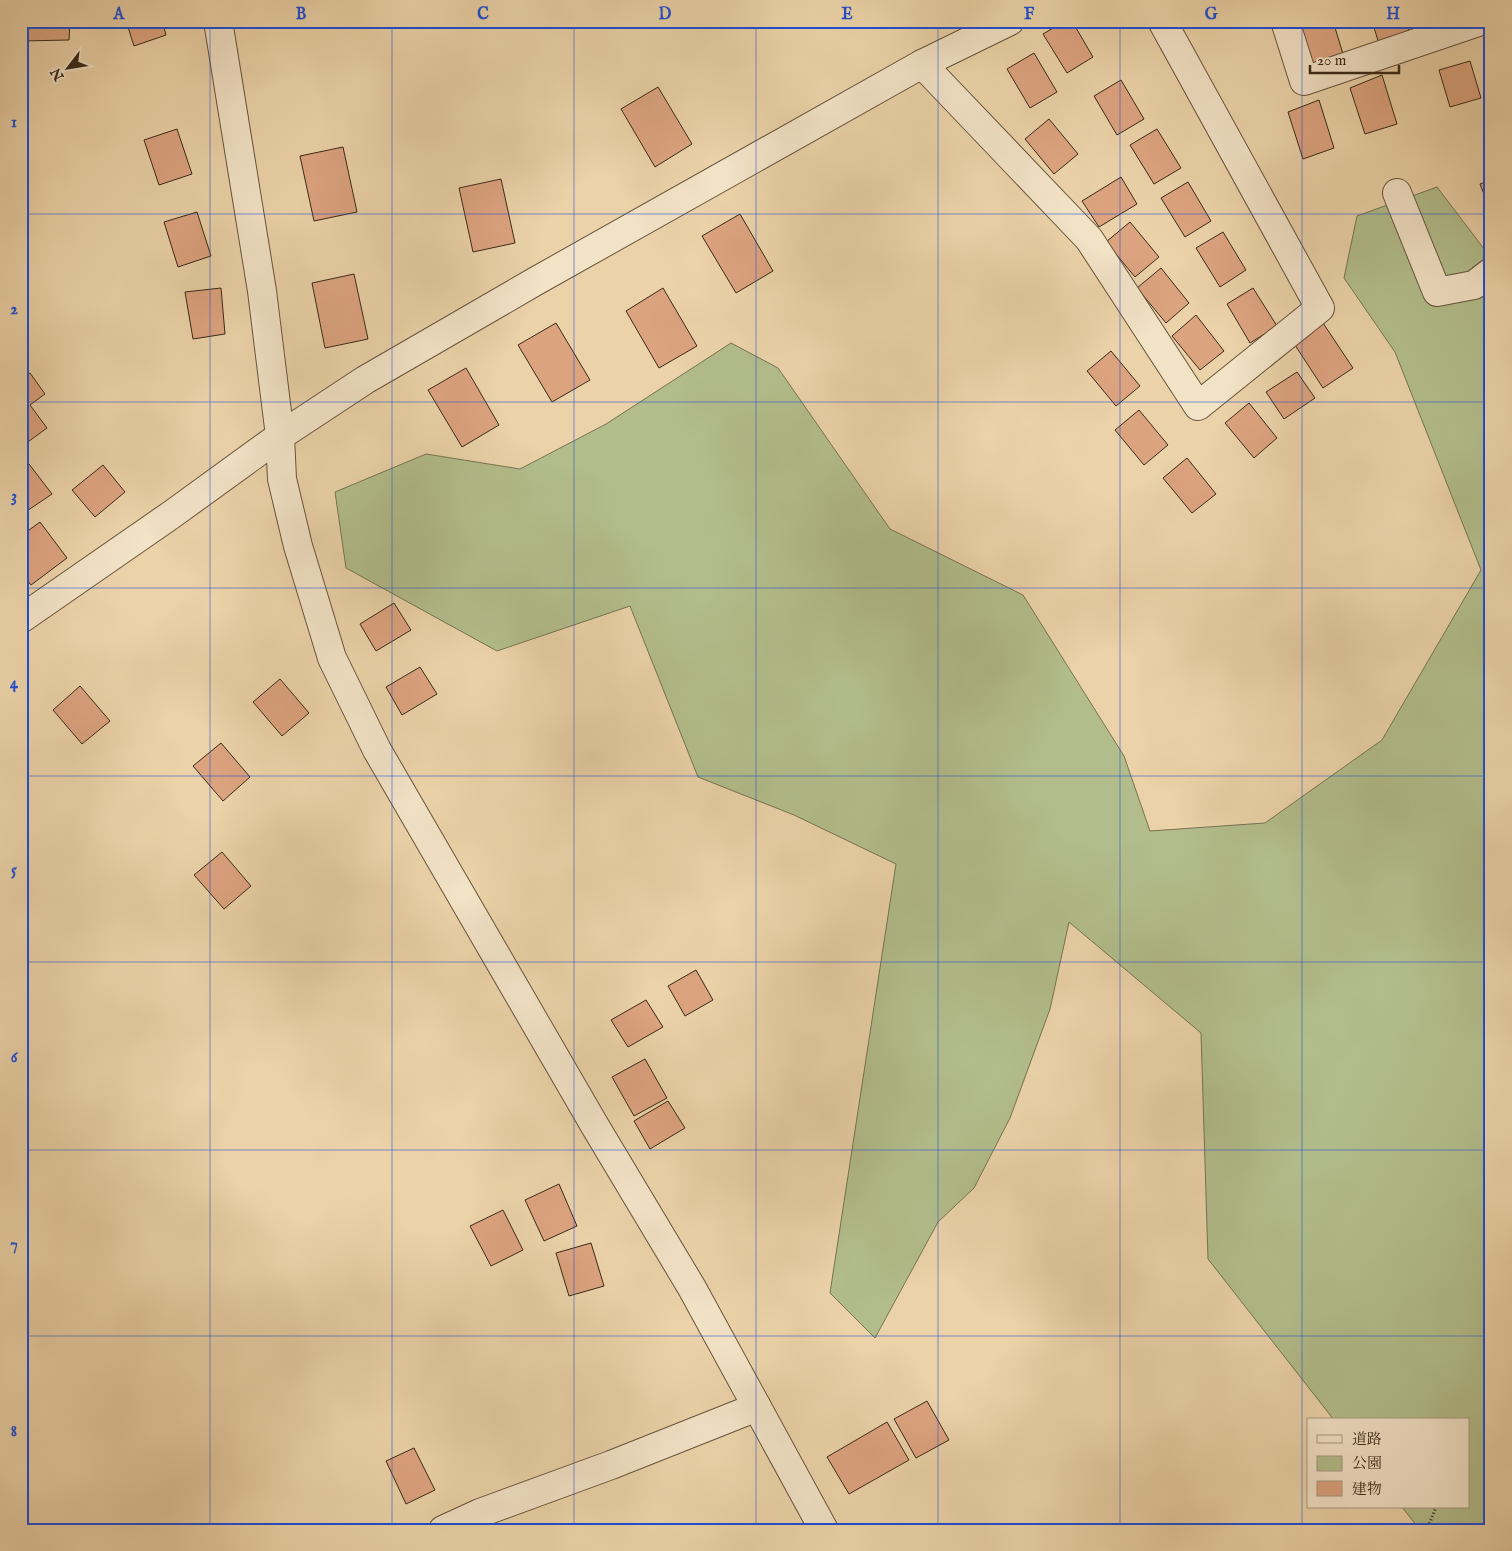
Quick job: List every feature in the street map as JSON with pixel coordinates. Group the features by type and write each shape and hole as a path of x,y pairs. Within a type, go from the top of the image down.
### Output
{"street":[{"path":"218,21 262,291 280,436 282,479 298,546 332,658 378,750 595,1126 692,1288 824,1530"},
{"path":"21,618 280,436 391,365 922,64 1010,21"},
{"path":"922,64 1089,239 1198,406 1320,308 1162,21"},
{"path":"1285,21 1304,81 1481,21"},
{"path":"1397,193 1437,292 1474,285 1491,272"},
{"path":"443,1530 480,1513 611,1465 757,1407"}],"path":[{"path":"1427,1530 1436,1508"}],"green space":[{"path":"1437,187 1491,258 1491,1530 1420,1530 1403,1508 1470,1508 1470,1418 1332,1418 1208,1259 1201,1033 1069,922 1050,1009 1010,1118 974,1188 938,1222 875,1338 830,1293 896,864 794,815 698,777 630,606 497,651 346,568 335,492 426,454 520,469 606,424 731,343 778,368 890,529 1023,595 1124,756 1150,831 1265,823 1382,740 1481,570 1395,352 1344,278 1357,216"}],"building":[{"path":"21,21 70,21 69,40 21,41"},
{"path":"126,21 162,21 166,35 134,46"},
{"path":"1065,21 1072,21 1093,57 1067,73 1043,34"},
{"path":"1317,21 1333,21 1343,54 1312,64 1300,26"},
{"path":"1372,21 1406,21 1411,38 1380,47"},
{"path":"1034,53 1057,92 1030,108 1007,69"},
{"path":"1470,61 1481,98 1450,107 1439,70"},
{"path":"1382,75 1397,124 1365,134 1350,88"},
{"path":"1121,80 1144,119 1117,135 1094,96"},
{"path":"658,87 692,144 655,167 621,109"},
{"path":"1319,100 1334,148 1303,159 1288,112"},
{"path":"1049,119 1078,154 1054,174 1025,139"},
{"path":"177,129 192,174 159,185 144,140"},
{"path":"1157,129 1181,168 1154,184 1130,145"},
{"path":"343,147 357,212 314,221 300,156"},
{"path":"1121,177 1137,204 1099,227 1082,201"},
{"path":"501,179 515,243 473,252 459,188"},
{"path":"1491,180 1491,212 1480,184"},
{"path":"1188,182 1211,221 1185,237 1161,198"},
{"path":"197,212 211,256 178,267 164,222"},
{"path":"740,214 773,271 736,293 702,236"},
{"path":"1130,222 1159,257 1135,277 1106,242"},
{"path":"1223,232 1246,270 1220,287 1196,248"},
{"path":"1161,268 1189,303 1166,323 1137,288"},
{"path":"354,274 368,339 325,348 312,283"},
{"path":"221,288 225,334 193,339 185,292"},
{"path":"663,288 697,346 659,368 626,311"},
{"path":"1253,288 1277,326 1250,343 1227,304"},
{"path":"1196,315 1224,351 1200,370 1172,336"},
{"path":"556,323 590,380 552,402 518,345"},
{"path":"1323,323 1353,368 1323,388 1293,342"},
{"path":"1111,351 1140,386 1116,406 1087,371"},
{"path":"466,368 499,425 462,447 428,390"},
{"path":"1297,372 1315,398 1284,419 1266,392"},
{"path":"30,373 45,394 30,405 47,428 21,447 21,379"},
{"path":"1249,403 1277,438 1254,458 1225,423"},
{"path":"1139,410 1168,445 1144,465 1115,430"},
{"path":"1187,458 1216,494 1192,513 1163,478"},
{"path":"29,464 52,494 21,515 21,471"},
{"path":"103,465 125,492 95,517 72,490"},
{"path":"40,522 67,558 31,585 21,572 21,536"},
{"path":"394,603 411,630 376,651 360,624"},
{"path":"420,667 437,694 402,715 386,687"},
{"path":"280,679 309,713 282,736 253,702"},
{"path":"80,686 110,721 82,744 53,710"},
{"path":"221,743 250,777 223,801 193,766"},
{"path":"222,852 251,886 224,909 194,875"},
{"path":"696,970 713,1000 685,1016 668,986"},
{"path":"646,1000 663,1027 628,1047 611,1020"},
{"path":"645,1059 667,1098 634,1116 612,1077"},
{"path":"668,1101 685,1128 650,1149 634,1121"},
{"path":"559,1184 577,1226 544,1241 525,1200"},
{"path":"503,1210 523,1250 491,1266 470,1226"},
{"path":"591,1243 604,1286 569,1296 556,1253"},
{"path":"927,1401 949,1440 916,1458 894,1419"},
{"path":"887,1422 909,1460 849,1494 827,1457"},
{"path":"414,1448 435,1490 406,1504 386,1461"}]}
